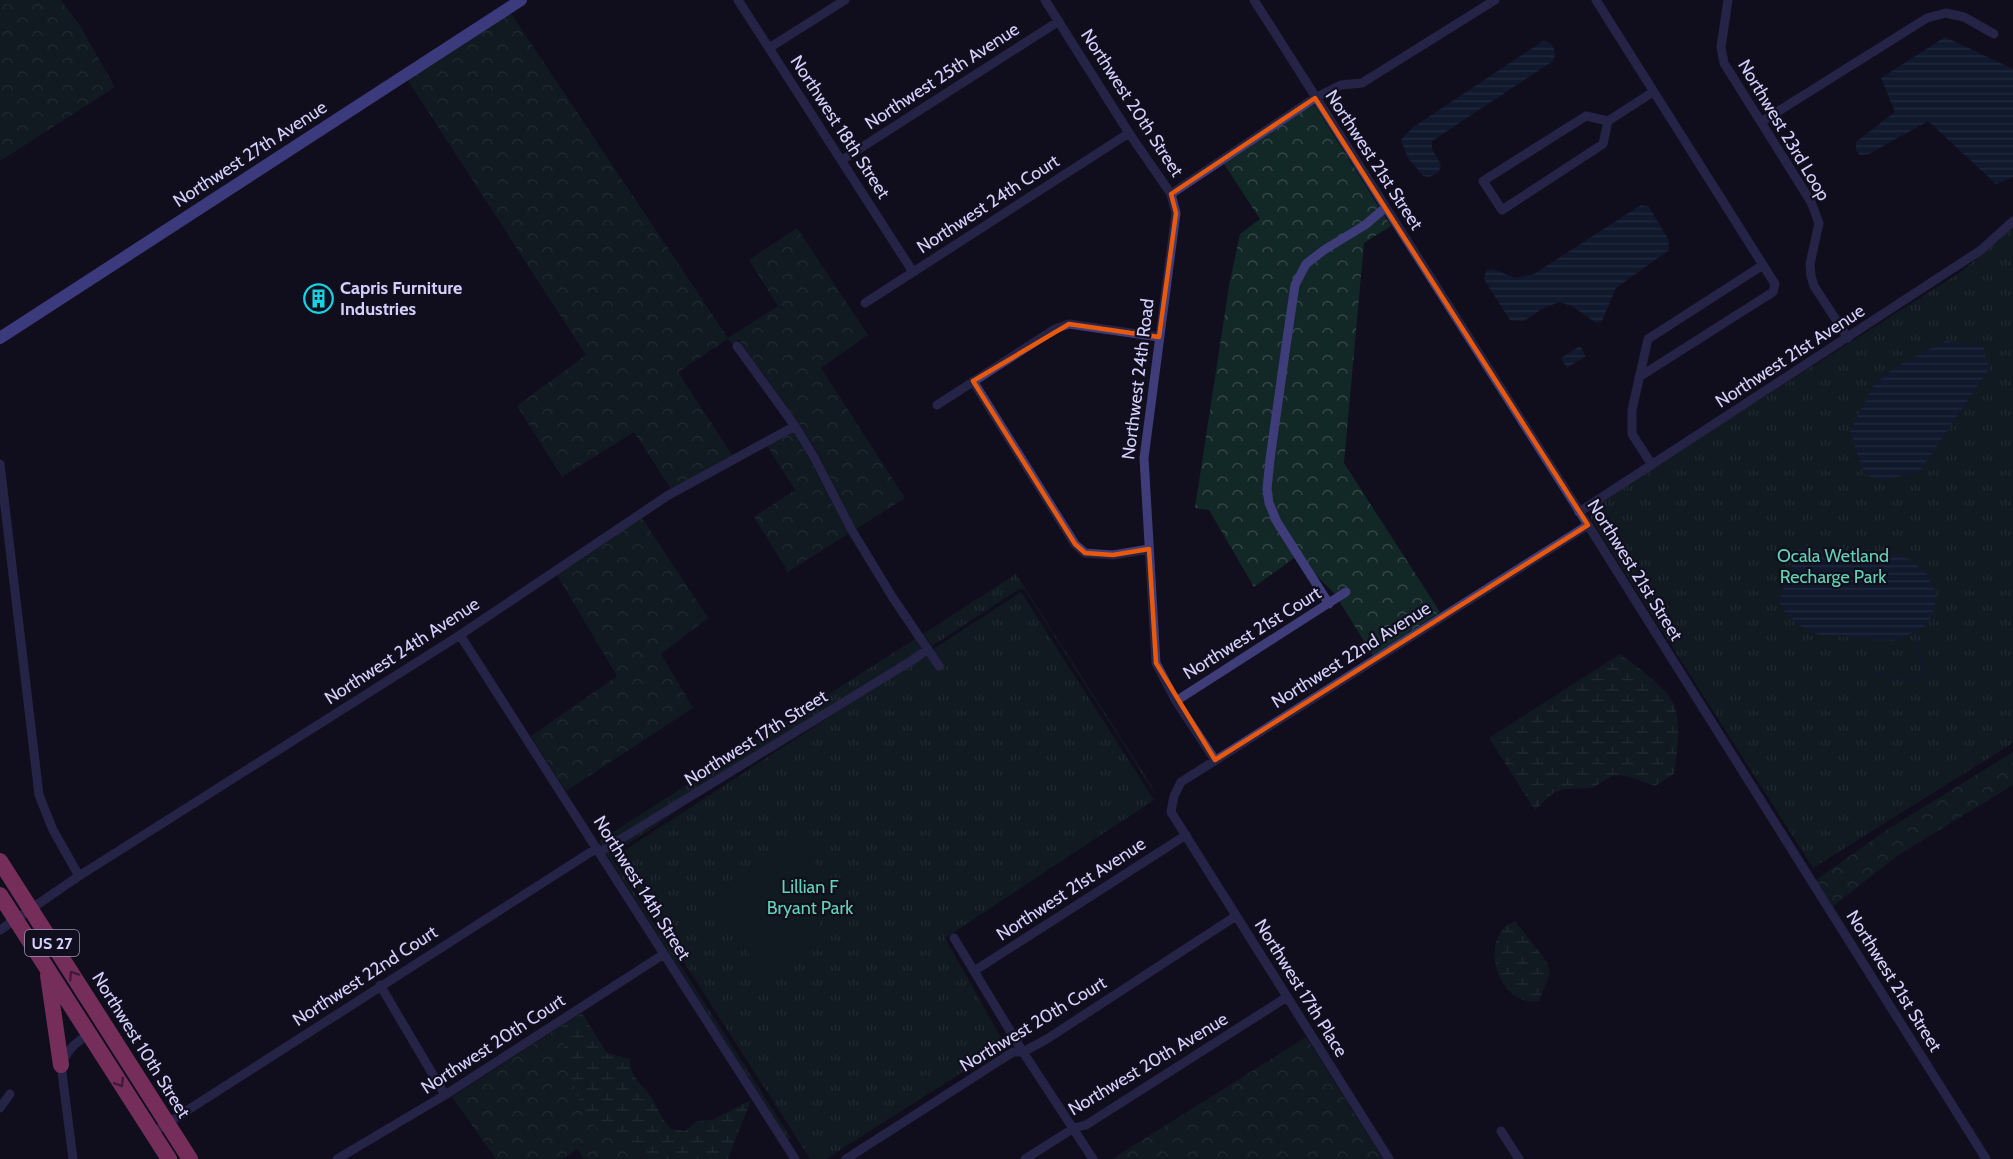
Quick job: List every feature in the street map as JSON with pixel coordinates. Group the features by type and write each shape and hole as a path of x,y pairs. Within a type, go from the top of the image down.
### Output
{"highway":[{"name":"Northwest 10th Street","path":"0,861 190,1159"},
{"name":"Northwest 10th Street","path":"0,895 169,1159"},
{"path":"47,968 61,1065"}],"street":[{"name":"Northwest 27th Avenue","path":"0,338 520,0"},
{"name":"Northwest 18th Street","path":"738,0 913,272"},
{"path":"769,48 845,0"},
{"name":"Northwest 20th Street","path":"1046,0 1171,194"},
{"name":"Northwest 21st Street","path":"1254,0 1588,525 1986,1159"},
{"path":"1171,194 1315,98 1341,85 1362,83 1495,0"},
{"path":"1596,0 1775,284 1773,292 1639,377"},
{"name":"Northwest 23rd Loop","path":"1728,0 1721,47 1724,63 1811,202 1819,223 1810,264 1811,276 1848,338"},
{"path":"1761,122 1927,18 1946,14 1964,17 1994,34"},
{"name":"Northwest 25th Avenue","path":"842,160 1059,21"},
{"path":"1608,121 1586,116 1483,182 1502,210 1603,144 1608,121 1653,92"},
{"name":"Northwest 24th Court","path":"865,303 1130,133"},
{"name":"Northwest 24th Road","path":"1171,194 1176,213 1144,458 1156,663 1176,701 1215,760"},
{"path":"1329,604 1277,522 1269,503 1267,489 1270,459 1286,346 1295,285 1306,264 1365,225 1386,208"},
{"name":"Northwest 21st Avenue","path":"1579,512 1981,250 2013,221"},
{"path":"1652,465 1632,434 1632,410 1648,339 1762,265"},
{"path":"937,405 1055,329 1069,324 1159,337"},
{"path":"737,346 795,426 814,457 851,529 893,598 939,666"},
{"path":"973,381 1075,544 1085,553 1113,555 1149,549"},
{"name":"Northwest 24th Avenue","path":"30,909 460,635 667,496 795,426"},
{"path":"0,464 39,795 52,830 79,876"},
{"name":"Northwest 22nd Avenue","path":"1186,835 1172,812 1174,796 1181,782 1588,525"},
{"name":"Northwest 21st Court","path":"1176,701 1346,592"},
{"name":"Northwest 14th Street","path":"460,635 795,1159"},
{"name":"Northwest 17th Street","path":"599,850 928,649"},
{"name":"Northwest 21st Avenue","path":"974,971 1186,835"},
{"name":"Northwest 17th Place","path":"1186,835 1389,1159"},
{"name":"Northwest 22nd Court","path":"152,1133 380,985 599,850"},
{"path":"0,930 30,909"},
{"name":"Northwest 20th Court","path":"846,1159 1013,1052 1023,1052 1047,1039 1236,916"},
{"path":"954,938 1023,1052 1093,1159"},
{"name":"Northwest 20th Court","path":"337,1159 446,1095 664,954"},
{"path":"380,985 446,1095"},
{"name":"Northwest 20th Avenue","path":"1025,1159 1074,1128 1086,1125 1287,997"},
{"path":"73,1159 61,1065 67,1051 75,1042 89,1034"},
{"path":"0,1107 10,1094"},
{"path":"1502,1131 1519,1159"}],"highlighted area":[{"path":"1315,98 1588,525 1215,760 1156,663 1149,549 1113,555 1085,553 1075,544 973,381 1069,324 1159,337 1176,213 1171,194"}],"green space":[{"path":"0,0 61,0 80,26 115,87 0,161"},
{"path":"510,12 728,338 778,306 749,260 797,228 868,335 821,368 905,498 856,529 819,455 797,420 739,340 732,344 728,339 678,372 732,455 671,489 634,432 562,477 517,406 586,355 407,79"},
{"path":"1314,104 1391,226 1364,243 1344,463 1440,612 1373,656 1335,594 1297,556 1254,587 1209,510 1195,508 1229,286 1240,234 1260,219 1224,164"},
{"name":"Ocala Wetland Recharge Park","path":"2013,226 2013,743 1813,868 1591,519 1589,512 1596,504 1962,271"},
{"path":"793,432 848,534 788,572 754,517 795,490 767,446"},
{"path":"642,518 708,618 661,654 693,708 566,791 531,736 617,676 557,575"},
{"path":"1016,574 1155,794 1025,590 1019,589 932,646 923,634"},
{"name":"Lillian F Bryant Park","path":"1021,592 1154,800 945,938 1005,1045 826,1159 810,1159 616,856"},
{"path":"915,639 921,648 909,658 602,846 599,841"},
{"path":"1620,654 1658,684 1674,705 1678,730 1674,774 1655,786 1626,776 1614,775 1592,788 1564,789 1553,793 1535,810 1489,738"},
{"path":"2013,752 2013,785 1900,854 1833,906 1816,880 1885,831"},
{"path":"684,807 614,853 612,858 791,1138 788,1140 606,853"},
{"path":"803,841 817,873 821,908 819,925 804,956 788,971 768,984 716,902 720,891"},
{"path":"1515,921 1547,962 1550,974 1539,1001 1525,1001 1513,994 1503,983 1497,970 1494,955 1496,941 1503,929"},
{"path":"582,1013 607,1053 630,1059 630,1066 635,1077 650,1095 671,1129 685,1131 697,1121 712,1120 751,1100 728,1159 649,1159 638,1155 586,1120 569,1072 560,1027"},
{"path":"560,1027 569,1072 637,1155 649,1159 584,1159 577,1149 562,1159 496,1159 452,1097"},
{"path":"1306,1037 1383,1159 1112,1159"}],"water":[{"path":"1945,37 2013,69 2013,177 1996,184 1928,121 1869,154 1860,155 1856,150 1856,142 1895,112 1881,78"},
{"path":"1543,41 1550,43 1554,48 1553,61 1432,141 1432,149 1441,165 1439,172 1429,177 1423,176 1408,158 1401,140 1412,128"},
{"path":"1641,205 1649,207 1668,239 1669,250 1616,288 1602,321 1596,323 1572,306 1559,302 1542,309 1524,321 1510,320 1484,279 1486,271 1492,269 1516,278 1534,274"},
{"path":"1945,341 1983,346 1989,369 1920,471 1882,481 1864,474 1850,431 1874,385 1892,369"},
{"path":"1580,346 1586,356 1567,368 1561,358"},
{"path":"1802,545 1830,557 1868,550 1905,556 1926,573 1936,593 1933,616 1923,628 1893,641 1819,635 1798,625 1783,610 1779,601 1795,556"}],"waterway":[{"path":"1875,672 1899,679 1923,675 1916,631"}],"place":[{"name":"Capris Furniture Industries","path":"319,298"}]}
